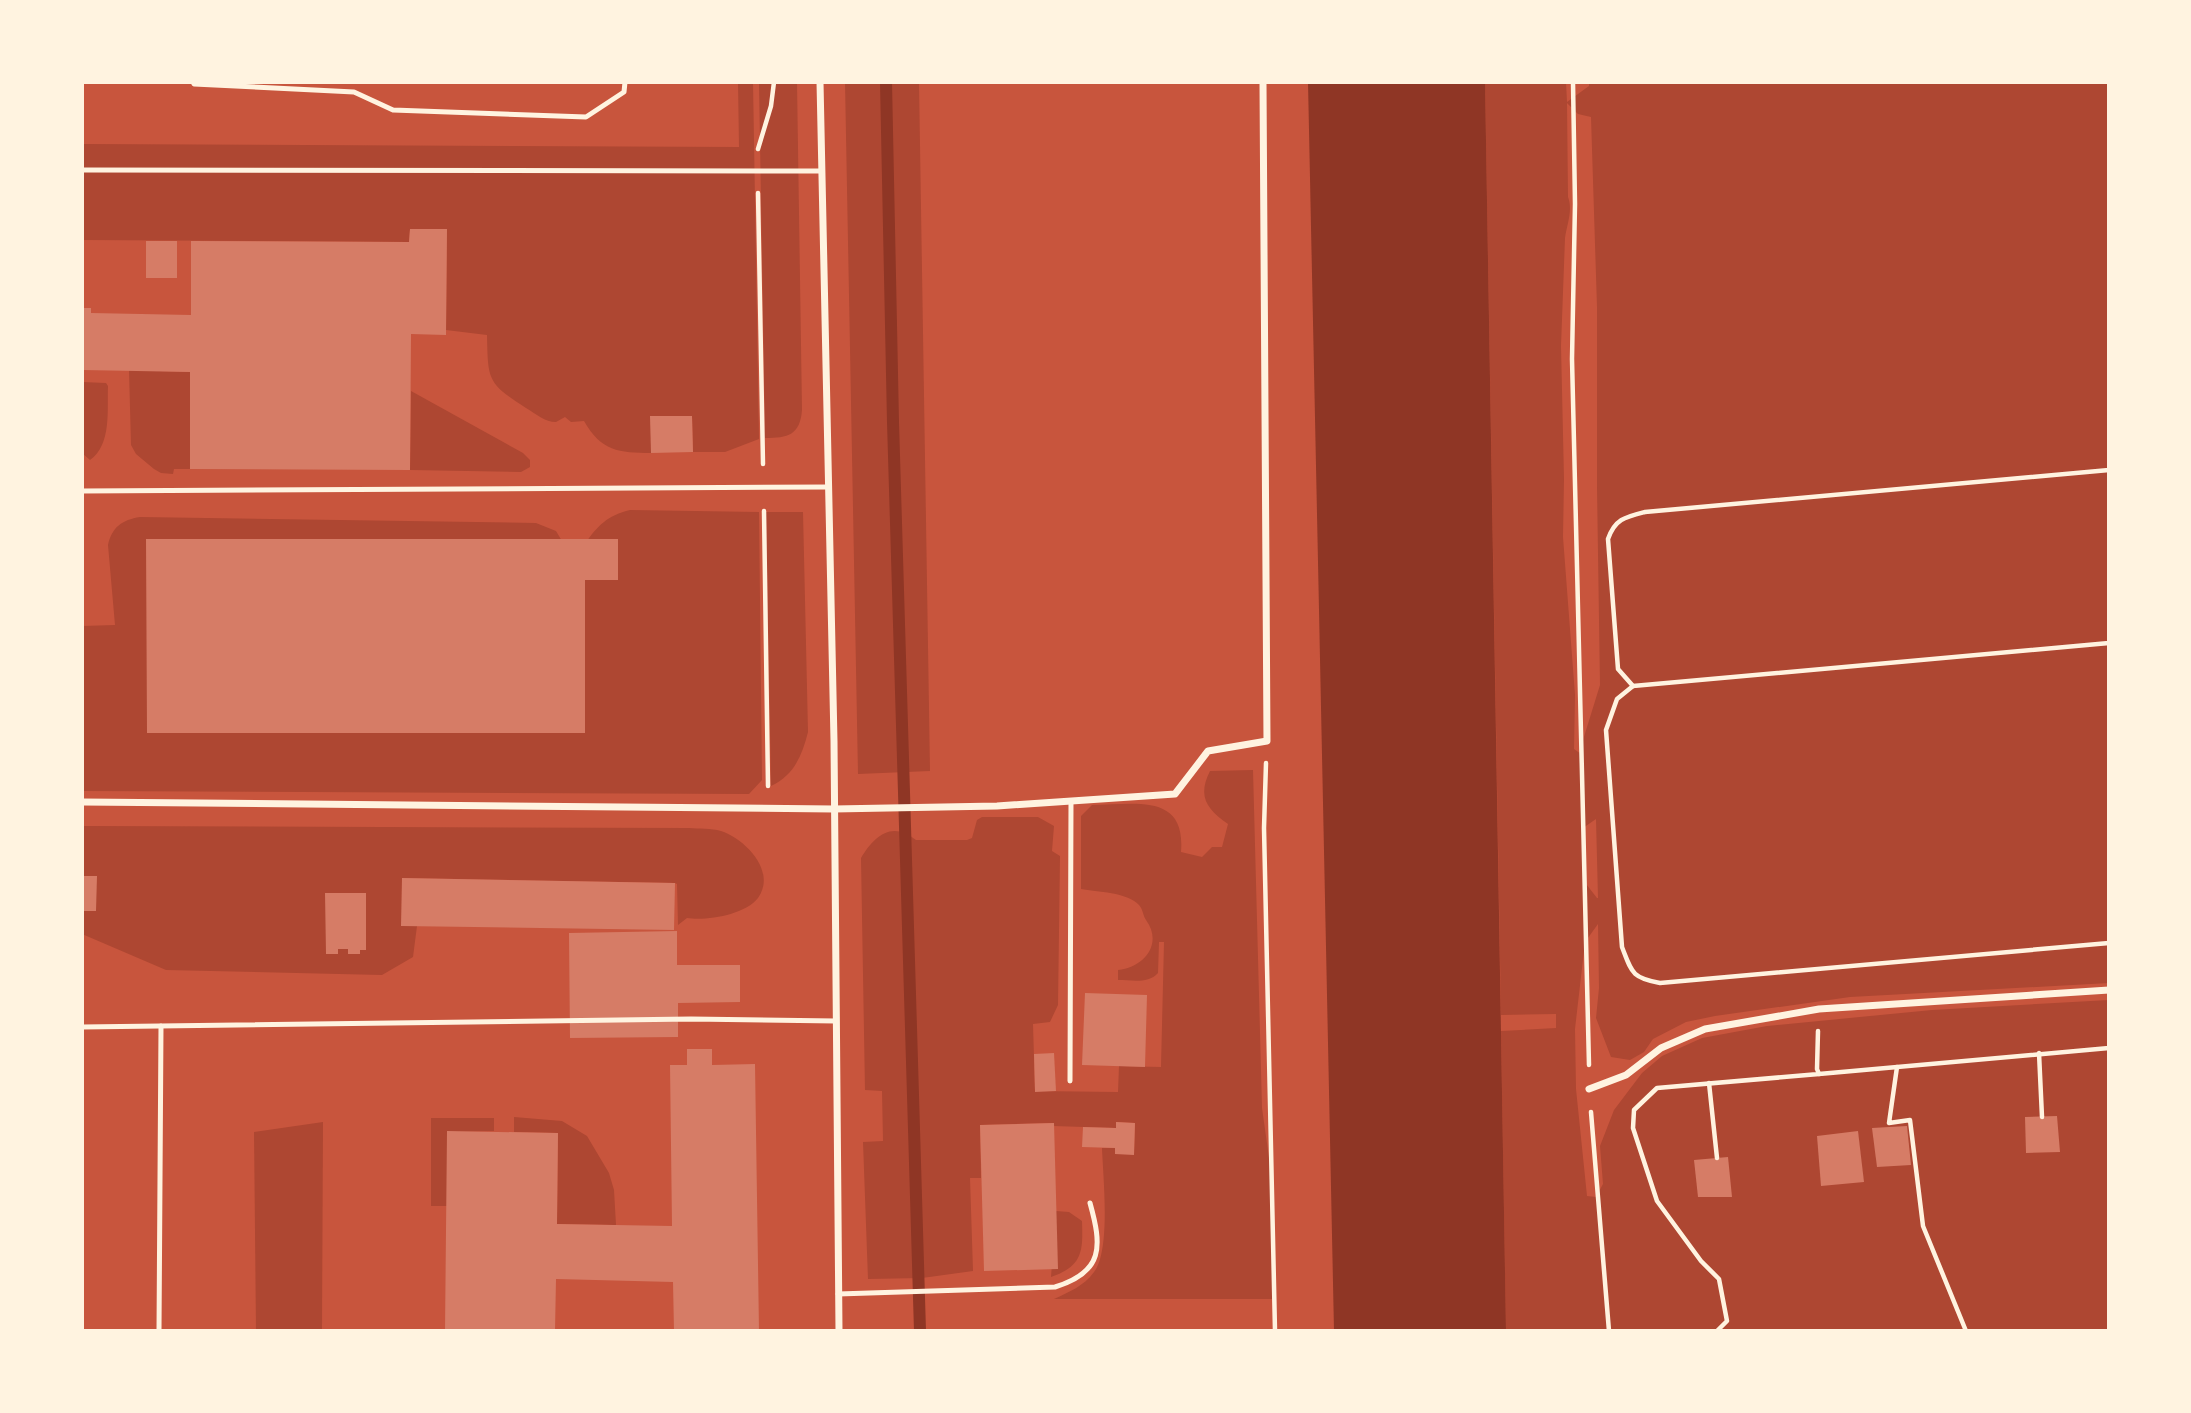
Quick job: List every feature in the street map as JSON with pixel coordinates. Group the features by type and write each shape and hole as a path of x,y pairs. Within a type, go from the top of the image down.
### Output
{"street":[{"path":"820,82 834,809 839,1331"},
{"path":"82,802 768,809 997,806 1175,794 1208,751 1266,741 1263,82"},
{"path":"1589,1089 1626,1075 1661,1048 1705,1029 1819,1009 2109,989"}],"lane":[{"path":"193,82 354,92 393,110 586,117 624,92 625,82"},
{"path":"82,170 822,171"},
{"path":"82,491 829,487"},
{"path":"1070,1081 1072,801"},
{"path":"82,1027 691,1019 835,1021"},
{"path":"159,1331 161,1026"},
{"path":"838,1294 1055,1287 1070,1282 1083,1274 1097,1250 1098,1234 1090,1203"}],"path":[{"path":"768,809 757,152 771,106 774,82"},
{"path":"1573,82 1575,204 1572,386 1589,1089 1609,1331"},
{"path":"1633,686 1618,669 1608,539 1612,527 1625,517 1644,512 2109,470"},
{"path":"2109,643 1633,686 1617,699 1606,730 1622,947 1630,970 1641,980 1660,983 2109,943"},
{"path":"1266,741 1264,828 1275,1331"},
{"path":"1819,1009 1819,1074"},
{"path":"1717,1331 1727,1321 1719,1279 1701,1261 1657,1201 1633,1128 1634,1110 1657,1088 2109,1048"},
{"path":"2039,1053 2018,1056 1976,1059 2001,1057 2039,1053"},
{"path":"2039,1053 2042,1117"},
{"path":"1898,1067 1889,1123 1910,1120 1923,1226 1966,1331"},
{"path":"1709,1083 1717,1158"}],"shaded area":[{"path":"738,82 753,82 759,439 725,452 693,452 692,416 651,416 651,453 629,452 604,444 584,421 571,422 565,417 556,422 548,421 513,400 492,379 487,335 446,330 447,229 410,229 409,242 82,240 82,144 739,147"},
{"path":"759,82 797,82 802,410 799,425 795,430 786,436 773,438 765,438"},
{"path":"845,82 919,82 930,771 858,774"},
{"path":"1308,82 1485,82 1506,1331 1334,1331"},
{"path":"1485,82 1566,82 1567,102 1589,86 1589,82 2109,82 2109,983 1850,997 1715,1016 1686,1022 1653,1039 1644,1052 1630,1060 1611,1057 1596,1018 1599,988 1598,924 1585,942 1575,1029 1576,1089 1587,1196 1596,1197 1603,1184 1600,1146 1614,1110 1642,1073 1662,1056 1702,1038 1767,1026 1932,1010 2109,1000 2109,1331 1506,1331 1501,1031 1556,1028 1556,1014 1501,1015","holes":["1567,103 1578,114 1591,117 1597,307 1600,685 1581,754 1574,749 1575,695 1563,537 1561,346 1565,238 1570,207","1596,819 1598,898 1583,880 1583,828"]},
{"path":"129,370 190,372 190,469 174,469 173,474 161,473 136,454 131,445"},
{"path":"82,382 106,383 108,386 105,436 97,453 90,460 82,453"},
{"path":"411,391 523,453 530,460 530,467 521,472 410,470"},
{"path":"630,510 759,512 762,780 749,794 82,791 82,626 115,625 108,545 112,533 123,522 140,517 536,523 556,531 562,541 585,544 604,522"},
{"path":"766,512 803,512 808,732 796,764 786,776 771,786"},
{"path":"1253,770 1262,1108 1272,1179 1274,1299 1054,1299 1086,1281 1099,1262 1103,1247 1105,1213 1102,1148 1115,1148 1115,1154 1134,1154 1135,1123 1116,1122 1116,1128 1053,1126 1053,1123 980,1125 981,1178 970,1178 973,1271 922,1278 868,1279 863,1142 883,1141 882,1091 865,1090 861,858 866,850 878,837 891,831 899,831 916,840 967,840 972,838 977,820 982,817 1038,817 1054,826 1052,851 1060,856 1058,1005 1050,1022 1033,1024 1035,1091 1118,1092 1119,1066 1161,1067 1164,942 1159,942 1158,973 1150,979 1140,981 1118,980 1118,970 1136,964 1149,952 1153,937 1140,907 1134,901 1120,895 1081,889 1081,816 1092,805 1154,806 1175,819 1180,833 1181,852 1202,857 1212,847 1222,847 1228,824 1214,813 1206,802 1204,788 1210,771"},
{"path":"82,826 709,829 721,831 740,841 756,857 764,877 758,898 744,909 704,919 687,918 678,925 675,883 402,878 417,926 413,957 382,975 166,970 82,934"},
{"path":"514,1117 562,1121 587,1136 609,1173 614,1190 616,1225 557,1224 558,1133 514,1132"},
{"path":"431,1118 494,1118 494,1131 447,1132 447,1206 431,1206"},
{"path":"323,1122 322,1331 256,1331 254,1132"},
{"path":"1056,1211 1069,1212 1082,1221 1082,1241 1075,1262 1062,1273 1051,1277"}],"building":[{"path":"410,229 447,229 446,335 411,334 410,470 190,469 190,372 82,370 82,308 91,308 91,313 191,315 191,241 409,242"},
{"path":"146,241 177,241 177,278 146,278"},
{"path":"650,416 692,416 693,452 651,453"},
{"path":"146,539 618,539 618,580 585,580 585,733 147,733"},
{"path":"82,876 97,876 96,911 82,911"},
{"path":"402,878 675,883 674,930 401,926"},
{"path":"325,893 366,893 366,950 360,950 360,954 348,954 348,949 338,949 338,954 326,954"},
{"path":"677,931 677,965 740,965 740,1002 678,1003 678,1037 570,1038 569,933"},
{"path":"1085,993 1147,995 1145,1067 1082,1065"},
{"path":"687,1049 712,1049 712,1065 755,1064 759,1331 674,1331 673,1282 556,1279 555,1331 445,1331 447,1131 558,1133 557,1224 672,1226 670,1065 687,1065"},
{"path":"1054,1053 1056,1091 1035,1092 1034,1054"},
{"path":"2057,1116 2060,1152 2026,1153 2025,1117"},
{"path":"1116,1122 1135,1123 1134,1155 1115,1154 1115,1148 1082,1147 1083,1127 1116,1128"},
{"path":"1054,1123 1058,1269 984,1271 980,1125"},
{"path":"1907,1126 1911,1165 1877,1167 1872,1128"},
{"path":"1858,1131 1864,1182 1821,1186 1817,1136"},
{"path":"1728,1157 1732,1197 1698,1197 1694,1160"}],"waterway":[{"path":"886,82 893,422 920,1331"}]}
